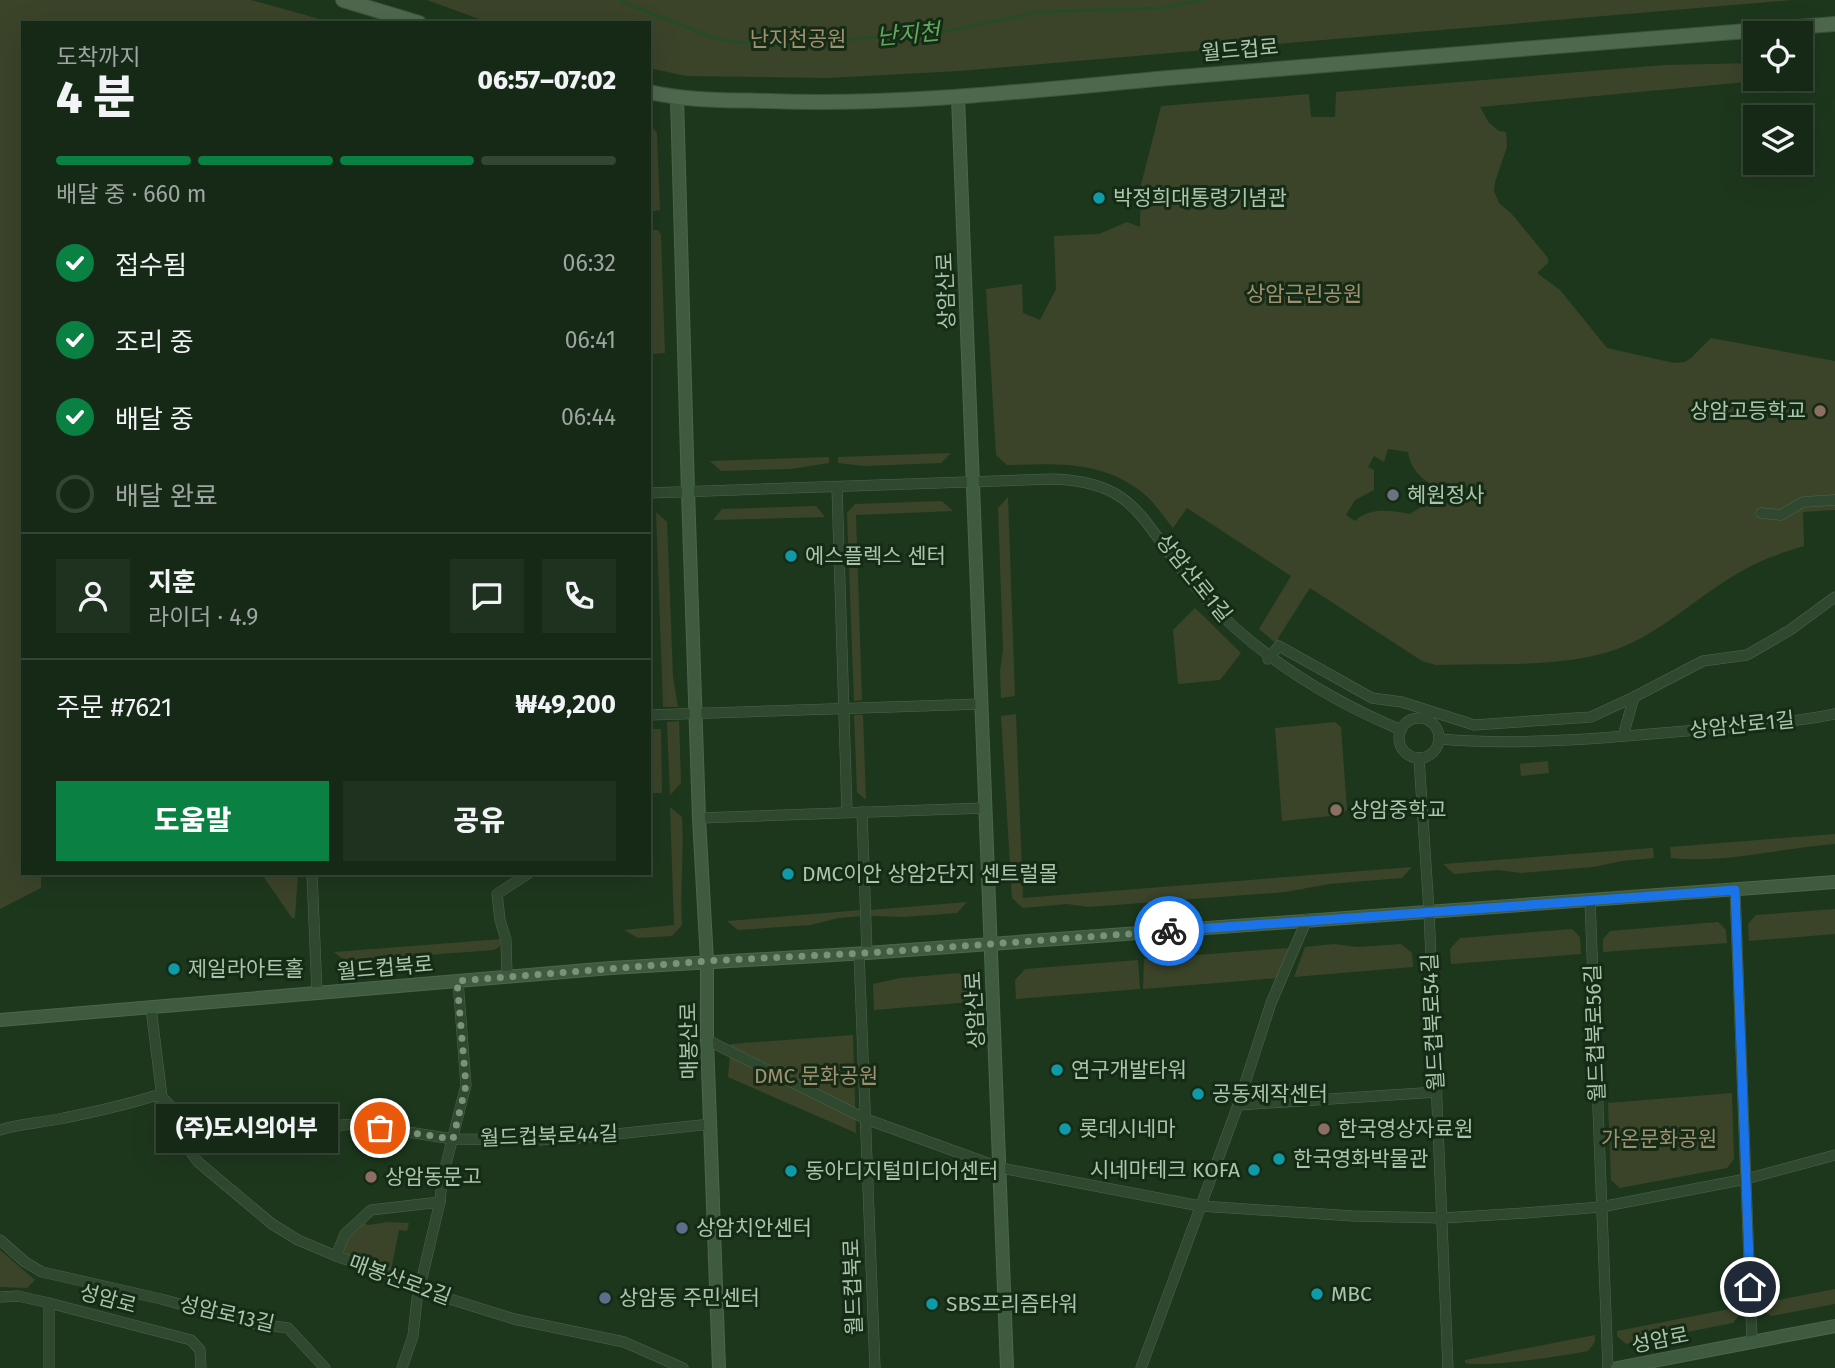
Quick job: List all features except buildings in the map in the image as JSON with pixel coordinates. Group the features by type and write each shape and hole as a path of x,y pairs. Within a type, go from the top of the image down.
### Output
{"main road":[{"path":"343,0 412,21"},
{"name":"월드컵로","path":"651,92 677,98 827,103 958,97 1306,65 1835,24"},
{"name":"상암산로","path":"958,97 1007,1368"},
{"name":"매봉산로","path":"677,98 698,818 706,961 719,1368"},
{"name":"월드컵북로","path":"0,1020 706,961 863,953 1835,881"},
{"name":"성암로","path":"1616,1368 1835,1326"}],"street":[{"name":"상암산로1길","path":"972,482 1071,480 1088,483 1116,494 1147,521 1207,600 1269,658 1335,701 1401,730"},
{"path":"651,493 972,482"},
{"path":"837,487 847,812"},
{"path":"1761,513 1781,514 1803,502 1835,500"},
{"path":"1269,658 1279,646 1372,698 1402,702 1474,725 1591,717 1703,661 1747,655 1790,630 1835,597"},
{"path":"1623,736 1634,696"},
{"path":"651,715 981,704"},
{"name":"상암산로1길","path":"1440,739 1502,743 1623,736 1785,722 1835,714"},
{"path":"1424,718 1435,726 1440,739 1433,753 1419,758 1413,758 1399,743 1401,730 1410,720 1424,718"},
{"path":"1419,758 1429,911"},
{"path":"698,818 985,808"},
{"name":"월드컵북로","path":"862,812 866,1119 875,1368"},
{"path":"312,875 317,993"},
{"path":"507,977 506,940 497,894 526,875"},
{"path":"1735,890 1752,1341"},
{"name":"월드컵북로56길","path":"1590,900 1608,1368"},
{"name":"월드컵북로54길","path":"1429,911 1448,1368"},
{"path":"1141,1368 1238,1105 1271,1003 1307,919"},
{"path":"402,1368 413,1336 417,1299 440,1202 442,1180 466,1085 457,981"},
{"path":"0,1130 60,1119 154,1096 162,1097 151,1008"},
{"path":"707,1040 866,1119 1001,1168 1200,1206 1353,1216 1443,1218 1601,1207 1746,1179 1835,1154"},
{"path":"1238,1105 1437,1092"},
{"name":"월드컵북로44길","path":"162,1097 189,1125 228,1144 305,1140 342,1125 356,1124 453,1139 579,1139 710,1124"},
{"name":"매봉산로2길","path":"176,1110 172,1122 174,1129 198,1162 272,1224 298,1240 411,1282 421,1290 514,1319 624,1342 683,1368"},
{"path":"336,1256 345,1234 371,1210 440,1202"},
{"name":"성암로13길","path":"0,1240 25,1262 42,1272 162,1299 250,1323 288,1328 324,1368"},
{"path":"0,1297 18,1296 49,1303"},
{"name":"성암로","path":"49,1368 49,1303 191,1340 200,1350 201,1368"}],"green space":[{"path":"0,0 251,0 327,21 21,21 21,875 41,875 41,888 0,909"},
{"name":"난지천공원","path":"427,0 1792,0 959,71 828,78 686,76 651,68 651,21 485,21"},
{"name":"상암근린공원","path":"1743,63 1743,82 1480,107 1489,123 1499,131 1506,132 1507,147 1494,191 1499,203 1511,213 1548,258 1548,263 1537,273 1560,290 1607,348 1674,363 1685,362 1711,338 1835,361 1835,510 1803,512 1804,546 1743,570 1656,630 1606,653 1533,663 1436,665 1422,661 1310,588 1278,638 1279,646 1259,629 1291,576 1187,508 1173,528 1144,494 1112,475 1079,466 1007,465 996,455 986,289 1022,284 1023,313 1040,320 1056,289 1054,236 1099,234 1127,222 1140,227 1141,185 1161,106 1309,94 1311,117 1335,117 1336,92 1665,65","holes":["1388,449 1408,452 1415,470 1429,483 1441,486 1461,485 1475,489 1481,491 1482,500 1424,505 1410,514 1388,511 1367,513 1355,521 1346,515 1355,500 1374,490 1374,470 1368,467 1374,456 1384,462"]},
{"path":"651,126 657,133 660,210 651,212"},
{"path":"651,230 658,230 661,235 665,353 651,354"},
{"path":"951,453 941,463 864,466 838,463 838,457"},
{"path":"829,457 829,463 791,469 721,471 710,461"},
{"path":"1008,497 1015,696 1001,698 1000,671 1003,649 998,508"},
{"path":"942,501 953,511 856,515 862,700 854,701 847,513 855,504"},
{"path":"816,506 825,517 713,520 722,509"},
{"path":"656,512 667,522 673,676 678,707 663,707"},
{"path":"1195,608 1241,653 1220,680 1178,684 1173,630"},
{"path":"1016,714 1023,898 1412,867 1402,878 1329,884 1286,892 1089,907 1067,904 1023,908 1012,898 1001,716"},
{"path":"854,715 863,715 866,800 857,792"},
{"path":"679,721 681,783 670,795 667,722"},
{"path":"1335,722 1341,727 1347,810 1341,815 1282,821 1275,728"},
{"path":"651,729 661,729 662,793 651,793"},
{"path":"1548,761 1549,773 1521,776 1520,764"},
{"path":"670,807 682,817 682,925 672,936 638,938 624,930 674,925"},
{"path":"1835,834 1835,844 1712,859 1671,858 1670,847"},
{"path":"1653,848 1654,858 1593,867 1521,873 1498,870 1454,874 1443,864"},
{"path":"262,875 298,875 295,918 292,918"},
{"path":"967,902 957,913 905,917 870,916 870,910"},
{"path":"1835,909 1835,934 1749,941 1748,924 1756,915"},
{"path":"861,910 862,916 810,925 738,930 727,921"},
{"path":"1718,922 1726,930 1727,943 1603,952 1603,939 1610,931"},
{"path":"1572,929 1580,937 1581,954 1451,964 1450,949 1460,938"},
{"path":"502,939 500,946 494,950 345,961 334,952"},
{"path":"1334,944 1357,947 1401,944 1412,953 1413,967 1294,977 1305,947"},
{"path":"1289,948 1278,978 1143,989 1144,959"},
{"path":"1138,960 1140,989 1016,999 1015,980 1025,969"},
{"path":"959,973 970,983 971,1002 874,1010 873,984 900,978"},
{"name":"DMC 문화공원","path":"853,1035 856,1133 728,1077 731,1044"},
{"name":"가온문화공원","path":"1732,1093 1734,1159 1727,1168 1620,1188 1611,1180 1608,1103"},
{"path":"363,1222 368,1225 409,1223 407,1231 399,1230 391,1270 345,1254 343,1250 347,1236"},
{"path":"0,1250 35,1280 27,1288 0,1287"},
{"path":"1835,1289 1835,1304 1771,1316 1762,1309 1762,1303"},
{"path":"1740,1307 1740,1314 1733,1323 1626,1344 1617,1336 1617,1331"},
{"path":"1595,1335 1595,1342 1588,1351 1505,1363 1465,1363 1465,1360"}],"waterway":[{"name":"난지천","path":"620,0 720,40 774,46 948,31 1039,12 1162,8 1202,0"}],"way so far":[{"path":"380,1128 453,1139 466,1085 457,981 706,961 867,953 1169,931"}],"place":[{"name":"박정희대통령기념관","path":"1099,198"},
{"name":"상암고등학교","path":"1820,411"},
{"name":"혜원정사","path":"1393,495"},
{"name":"에스플렉스 센터","path":"791,556"},
{"name":"상암중학교","path":"1336,810"},
{"name":"DMC이안 상암2단지 센트럴몰","path":"788,874"},
{"name":"제일라아트홀","path":"174,969"},
{"name":"연구개발타워","path":"1057,1070"},
{"name":"공동제작센터","path":"1198,1094"},
{"name":"(주)도시의어부","path":"380,1128"},
{"name":"롯데시네마","path":"1065,1129"},
{"name":"한국영상자료원","path":"1324,1129"},
{"name":"한국영화박물관","path":"1279,1159"},
{"name":"시네마테크 KOFA","path":"1254,1170"},
{"name":"동아디지털미디어센터","path":"791,1171"},
{"name":"상암동문고","path":"371,1177"},
{"name":"상암치안센터","path":"682,1228"},
{"name":"MBC","path":"1317,1294"},
{"name":"상암동 주민센터","path":"605,1298"},
{"name":"SBS프리즘타워","path":"932,1304"}],"route":[{"path":"1169,931 1735,890 1750,1287"}]}
